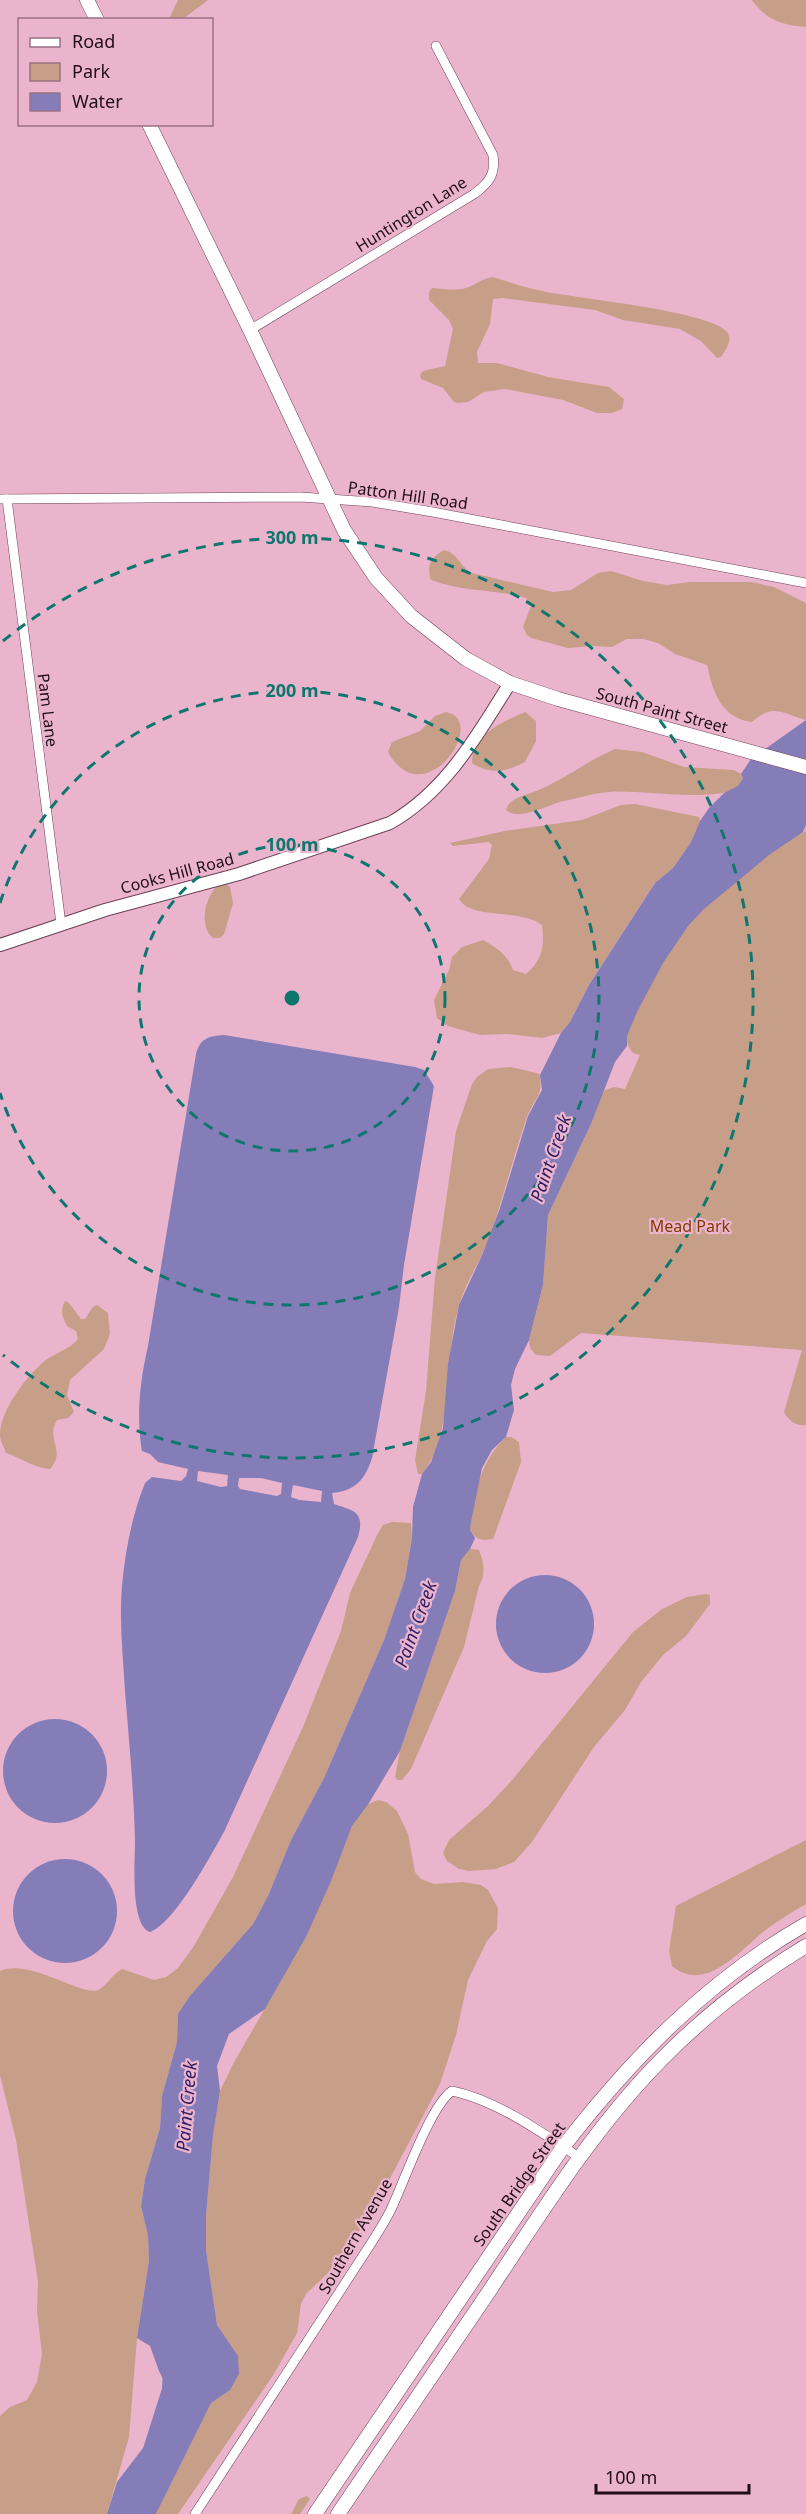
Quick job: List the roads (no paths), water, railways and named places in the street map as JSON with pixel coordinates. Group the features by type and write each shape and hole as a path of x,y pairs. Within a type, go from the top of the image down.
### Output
{"main road":[{"path":"87,0 96,18"},
{"name":"South Paint Street","path":"150,126 345,530 391,596 447,646 510,683 602,711 806,767"},
{"name":"South Bridge Street","path":"315,2514 563,2146 632,2062 716,1984 806,1924"},
{"path":"338,2514 580,2158 631,2094 686,2036 755,1980 806,1946"}],"street":[{"name":"Huntington Lane","path":"250,330 474,194 490,180 495,164 493,155 436,46"},
{"name":"Patton Hill Road","path":"3,499 301,497 331,501 372,502 806,583"},
{"name":"Pam Lane","path":"3,499 61,924"},
{"name":"Cooks Hill Road","path":"0,945 61,924 239,874 390,823 409,812 444,780 510,683"},
{"name":"Southern Avenue","path":"195,2514 392,2209 443,2097 452,2091 465,2094 523,2121 580,2158"}],"water":[{"path":"806,720 806,825 803,832 769,855 704,909 688,926 663,963 637,1012 627,1036 627,1046 615,1062 591,1124 548,1215 543,1285 529,1340 515,1369 511,1385 514,1410 506,1437 492,1450 482,1468 470,1530 475,1538 461,1560 455,1591 400,1751 369,1803 352,1826 306,1937 265,2009 229,2034 217,2066 220,2091 213,2135 206,2216 206,2250 217,2325 238,2356 239,2374 230,2390 211,2403 156,2514 107,2514 117,2482 143,2448 164,2428 172,2396 159,2371 150,2346 137,2338 149,2261 148,2236 141,2206 145,2179 160,2128 162,2096 177,2042 178,2014 189,1997 253,1924 268,1896 291,1840 324,1778 384,1640 405,1579 412,1538 413,1507 422,1474 431,1462 443,1428 448,1364 459,1305 483,1253 500,1208 528,1116 542,1090 540,1075 589,985 655,883 673,868 691,842 700,821 709,808 724,793 738,786 743,778 741,774 751,759"},
{"path":"224,1035 415,1067 424,1070 434,1086 399,1307 372,1458 358,1483 347,1490 332,1493 334,1504 353,1511 359,1517 358,1537 224,1832 181,1903 160,1926 150,1932 139,1918 136,1906 134,1804 122,1638 122,1586 130,1534 145,1483 152,1477 181,1481 188,1469 158,1462 150,1454 142,1451 139,1425 140,1398 196,1054 203,1041 210,1037","holes":["198,1471 228,1475 227,1486 221,1487 197,1481","239,1478 261,1478 282,1483 281,1494 277,1496 240,1489","293,1485 322,1491 321,1502 291,1497"]},
{"path":"545,1575 564,1579 579,1590 590,1605 594,1624 590,1643 579,1658 564,1669 545,1673 526,1669 511,1658 500,1643 496,1624 500,1605 511,1590 526,1579"},
{"path":"55,1719 75,1723 92,1734 103,1751 107,1771 103,1791 92,1808 75,1819 55,1823 35,1819 18,1808 7,1791 3,1771 7,1751 18,1734 35,1723"},
{"path":"65,1859 85,1863 102,1874 113,1891 117,1911 113,1931 102,1948 85,1959 65,1963 45,1959 28,1948 17,1931 13,1911 17,1891 28,1874 45,1863"}],"waterway":[{"name":"Paint Creek","path":"150,2456 171,2390 172,2370"}],"park label":[{"name":"Mead Park","path":"690,1226"}]}
